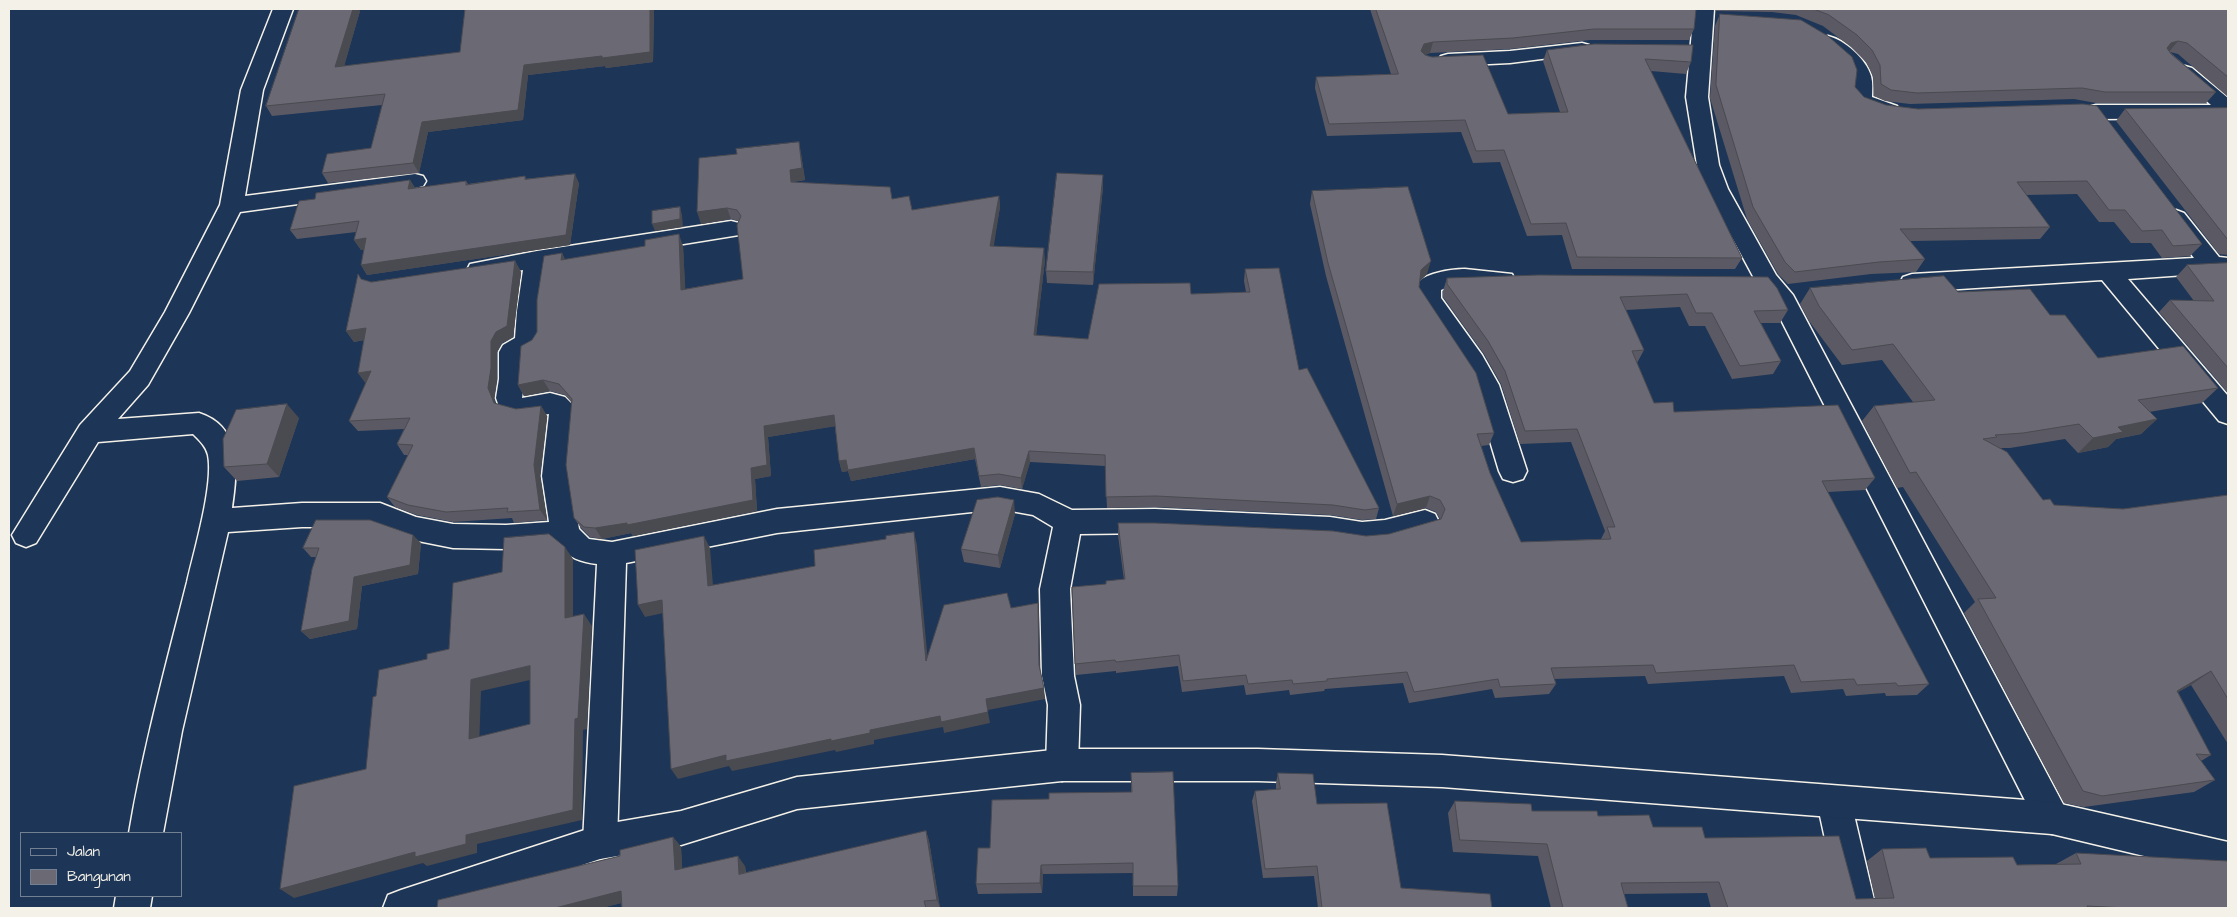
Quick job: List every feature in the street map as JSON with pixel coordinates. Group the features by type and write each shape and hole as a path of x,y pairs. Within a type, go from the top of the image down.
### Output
{"street":[{"path":"26,535 90,432 139,378 177,313 232,205 252,90 283,9"},
{"path":"1711,15 1692,49 1697,97 1708,166 1717,189 1785,289 2052,818"},
{"path":"1809,30 1830,43 1854,64 1862,82 1860,98 1863,101 1880,109 1910,113"},
{"path":"1430,61 1510,57 1600,48"},
{"path":"2074,108 2096,112 2226,112 2223,105 2170,60"},
{"path":"2096,112 2113,135"},
{"path":"232,205 415,181"},
{"path":"2165,204 2220,265"},
{"path":"452,273 731,229"},
{"path":"537,259 529,310 528,343 512,352 510,405 522,408 553,403 560,406 563,411 556,476 565,533 575,545 584,550 612,554 777,521 1000,498 1039,505 1068,522 1165,521 1330,529 1362,534 1385,532 1425,522"},
{"path":"1890,284 2220,265"},
{"path":"2108,271 2228,414"},
{"path":"1513,470 1486,385 1473,362 1429,299 1429,286 1441,279 1450,278 1525,280"},
{"path":"1741,281 1785,289"},
{"path":"90,432 199,423 216,440 222,456 222,478 216,521 166,731 146,832"},
{"path":"216,521 302,515 380,515 413,528 453,536 506,537 565,533"},
{"path":"1062,765 1064,705 1058,676 1055,589 1068,522"},
{"path":"600,842 612,554"},
{"path":"401,908 600,842 681,828 797,792 1062,765 1258,765 1442,772 2052,818 2228,858"},
{"path":"1834,802 1858,908"}],"building":[{"path":"299,9 353,9 335,67 460,52 465,9 650,9 650,52 524,65 518,110 422,122 413,163 322,173 327,154 371,148 385,94 266,106"},
{"path":"1376,9 1696,9 1694,29 1594,29 1513,38 1433,42 1424,44 1421,51 1425,55 1432,57 1483,55 1508,114 1568,112 1547,50 1594,44 1693,45 1691,62 1645,59 1742,258 1577,257 1566,223 1531,224 1504,150 1476,151 1465,120 1329,124 1316,77 1398,74"},
{"path":"1814,9 2228,9 2228,77 2187,43 2178,41 2171,43 2167,48 2171,54 2216,92 2105,92 2082,88 1917,93 1891,90 1881,84 1880,65 1872,50 1857,35 1829,15"},
{"path":"1720,14 1801,20 1828,36 1852,57 1857,70 1855,87 1864,97 1886,105 1918,109 2083,104 2097,106 2202,244 2173,246 2162,230 2142,231 2125,210 2109,210 2087,181 2017,182 2050,227 1900,229 1925,259 1879,262 1795,272 1785,262 1753,207 1716,85"},
{"path":"2228,108 2228,240 2125,109"},
{"path":"799,142 802,168 790,170 791,182 890,187 892,199 909,196 912,210 999,196 990,246 1044,248 1034,335 1088,339 1099,284 1190,283 1191,294 1250,292 1245,269 1279,268 1299,370 1307,368 1379,508 1365,510 1333,505 1156,496 1106,497 1105,455 1029,451 1021,478 999,474 979,476 974,448 848,470 846,460 839,461 834,415 764,426 767,465 751,468 753,500 627,525 627,523 595,528 584,527 574,518 566,465 572,399 559,384 543,380 518,385 521,346 532,340 537,332 537,300 544,256 562,253 561,260 645,246 645,240 679,234 681,290 743,279 737,225 741,216 737,210 727,208 697,212 699,158 737,154 736,149"},
{"path":"1057,173 1103,175 1093,272 1046,271"},
{"path":"575,174 566,235 361,265 366,238 354,240 359,221 290,230 299,201 315,199 316,193 410,180 408,189 466,181 466,185 525,176 525,179"},
{"path":"1408,187 1431,261 1421,270 1419,287 1476,373 1494,433 1477,434 1490,473 1521,542 1611,539 1607,527 1615,527 1577,429 1525,431 1505,371 1488,341 1447,284 1447,278 1539,275 1768,277 1777,288 1788,310 1754,311 1781,361 1740,366 1712,313 1696,313 1687,294 1620,297 1644,350 1632,351 1654,403 1673,402 1674,412 1838,405 1875,478 1822,481 1929,684 1898,686 1896,683 1857,685 1854,679 1801,682 1794,665 1656,673 1653,665 1551,668 1556,684 1500,687 1498,679 1414,692 1407,672 1293,684 1292,680 1248,684 1246,675 1183,681 1179,655 1116,662 1115,660 1075,664 1072,587 1106,584 1106,581 1125,579 1118,523 1333,531 1366,536 1389,534 1441,519 1445,509 1440,500 1430,496 1397,504 1328,263 1312,191"},
{"path":"680,207 680,219 652,224 652,211"},
{"path":"515,261 507,326 496,332 491,341 491,368 488,388 494,403 516,409 541,406 534,465 540,510 507,512 508,508 446,512 408,505 387,497 413,445 397,444 410,418 349,421 371,371 358,373 366,328 346,331 358,274 361,279 371,282"},
{"path":"2228,263 2228,368 2170,300 2214,301 2187,265"},
{"path":"1944,276 1958,292 2030,289 2050,315 2065,315 2098,358 2183,346 2218,388 2138,400 2157,419 2118,427 2123,432 2093,438 2079,424 2023,433 1995,435 1997,437 1983,439 2007,452 2043,500 2050,499 2054,505 2123,509 2228,495 2228,699 2211,671 2177,691 2211,755 2196,754 2215,780 2102,796 2083,791 1978,599 1996,598 1916,472 1910,473 1874,406 1935,400 1893,344 1852,350 1819,306 1810,288"},
{"path":"287,404 267,464 224,467 223,439 236,410"},
{"path":"998,497 1014,500 998,555 961,549 977,500"},
{"path":"316,520 370,520 413,535 410,565 354,577 349,621 301,631 312,569 319,548 303,548"},
{"path":"914,532 926,661 944,605 1007,593 1011,608 1038,603 1039,665 1044,688 986,699 988,712 941,722 940,716 870,730 870,733 831,741 831,739 726,761 726,755 671,769 662,600 638,605 635,550 704,536 708,586 815,566 814,550 886,539 886,536"},
{"path":"549,534 565,547 565,618 584,614 578,718 575,719 573,810 466,835 466,844 415,857 415,852 280,889 294,786 366,769 373,697 376,696 379,670 427,659 427,654 449,649 453,583 502,572 504,538","holes":["530,666 530,724 469,739 471,680"]},
{"path":"1173,772 1178,886 1133,886 1133,863 1041,865 1040,883 976,884 978,848 990,848 992,800 1049,799 1049,793 1132,792 1131,773"},
{"path":"1278,773 1313,774 1317,804 1387,803 1401,888 1490,894 1492,908 1322,908 1317,866 1265,869 1255,791 1280,789"},
{"path":"1455,801 1531,804 1532,811 1597,811 1598,816 1649,815 1653,827 1702,827 1705,838 1839,836 1856,899 1894,898 1882,849 1926,848 1930,858 2013,857 2017,865 2081,864 2076,853 2228,861 2228,908 2087,906 2088,908 1728,908 1719,882 1621,883 1628,908 1563,908 1547,844 1460,840"},
{"path":"926,831 937,900 924,901 926,908 622,908 621,891 555,908 437,908 438,900 620,856 620,850 673,837 675,870 738,856 739,874"}]}
